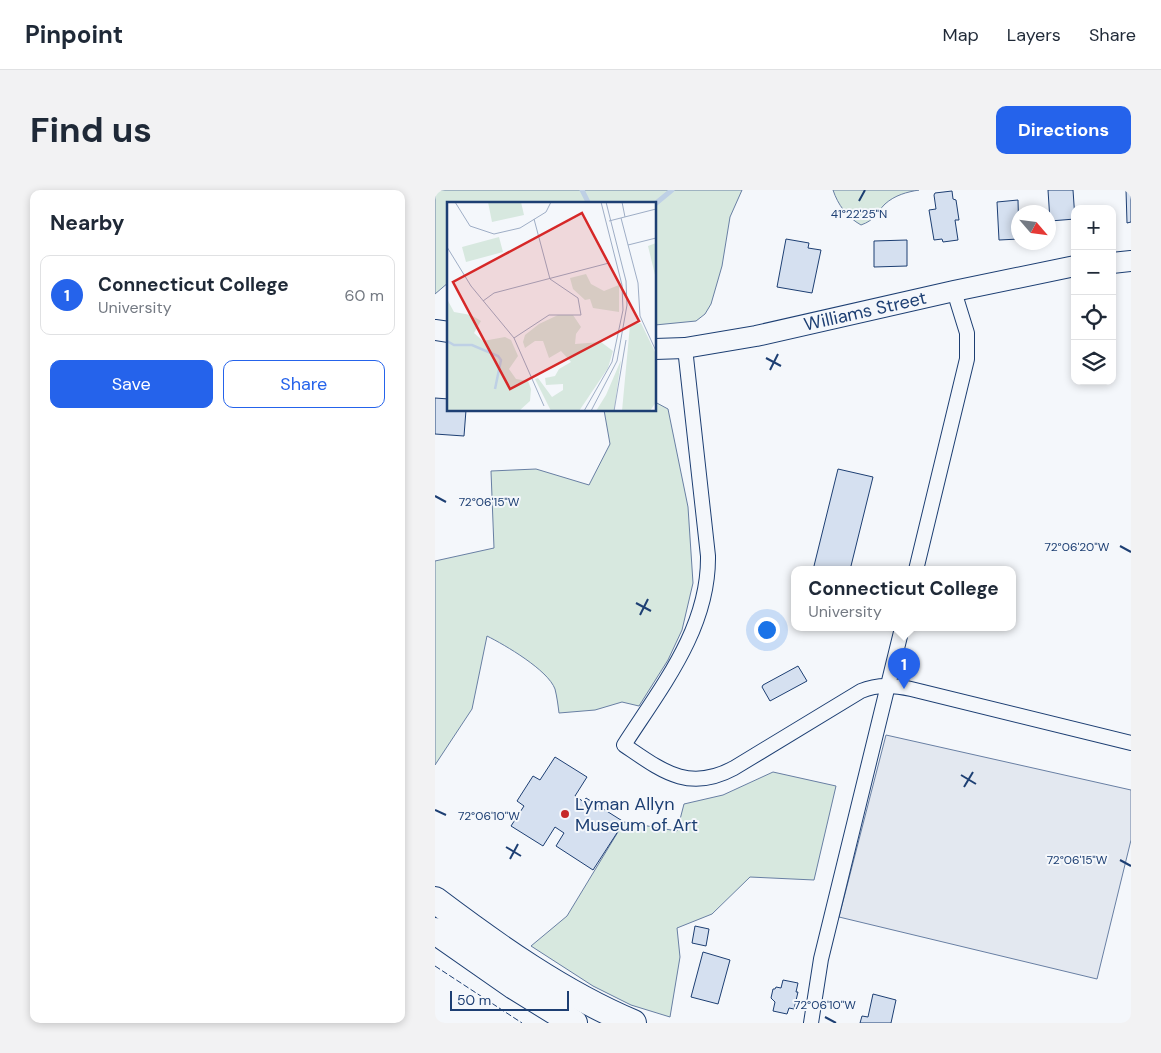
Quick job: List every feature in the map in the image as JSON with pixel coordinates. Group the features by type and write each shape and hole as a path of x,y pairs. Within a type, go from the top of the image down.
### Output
{"highway":[{"path":"435,900 543,974 584,999 633,1023"},
{"path":"436,932 514,986 574,1023"}],"street":[{"path":"1116,263 1131,261"},
{"name":"Williams Street","path":"656,349 685,348 756,336 1071,267"},
{"path":"917,566 967,359 967,333 954,292"},
{"path":"685,348 708,556 705,592 696,623 684,650 624,744 672,775 693,778 715,776 734,768 861,691 874,687 888,686 911,689 1131,743"},
{"path":"811,1023 821,959 901,631"}],"shaded area":[{"path":"435,190 742,190 730,217 722,266 711,304 705,314 696,321 656,325 656,202 447,202 447,284 435,294"},
{"path":"833,190 919,190 893,198 872,219 861,225 844,210"},
{"path":"656,403 668,409 688,507 693,583 682,630 668,660 639,706 622,702 595,710 559,713 555,689 544,674 515,652 487,636 472,709 435,765 435,561 494,548 491,471 536,469 589,485 610,444 604,411 656,411"},
{"path":"886,735 1131,790 1131,840 1097,979 839,917"},
{"path":"773,772 836,786 814,880 750,877 712,914 677,928 680,957 670,1017 631,1005 593,986 531,946 567,916 624,822 677,831 684,804 723,795"}],"building":[{"path":"1048,190 1073,190 1074,205 1071,205 1071,219 1056,221 1056,205 1049,205"},
{"path":"1126,190 1131,190 1131,222 1127,223"},
{"path":"952,191 953,199 956,200 959,220 955,220 958,240 943,242 942,239 934,240 929,210 936,209 934,195 935,193"},
{"path":"1018,200 1018,205 1011,205 1011,239 999,240 997,202"},
{"path":"786,239 809,243 808,248 821,250 812,293 777,287"},
{"path":"907,240 907,266 874,267 874,241"},
{"path":"435,398 447,399 447,411 466,411 464,436 435,434"},
{"path":"838,469 873,477 851,566 814,566"},
{"path":"798,666 807,681 770,701 762,687 763,685"},
{"name":"Lyman Allyn Museum of Art","path":"555,757 587,777 575,796 584,802 586,798 624,822 593,870 556,846 564,833 555,827 543,846 511,826 524,806 517,801 533,776 540,780"},
{"path":"695,926 709,929 706,946 692,943"},
{"path":"703,952 730,960 718,1004 691,997"},
{"path":"783,980 798,983 794,1009 789,1008 787,1014 773,1011 775,1002 771,998 773,989 776,987 781,988"},
{"path":"873,994 896,1000 891,1023 860,1023 862,1016 868,1017"}],"waterway":[{"path":"582,190 588,202"},
{"path":"656,203 672,190"}],"fence":[{"path":"435,966 522,1023"}],"place":[{"name":"Connecticut College","path":"904,689"},
{"name":"Lyman Allyn Museum of Art","path":"565,814"}]}
